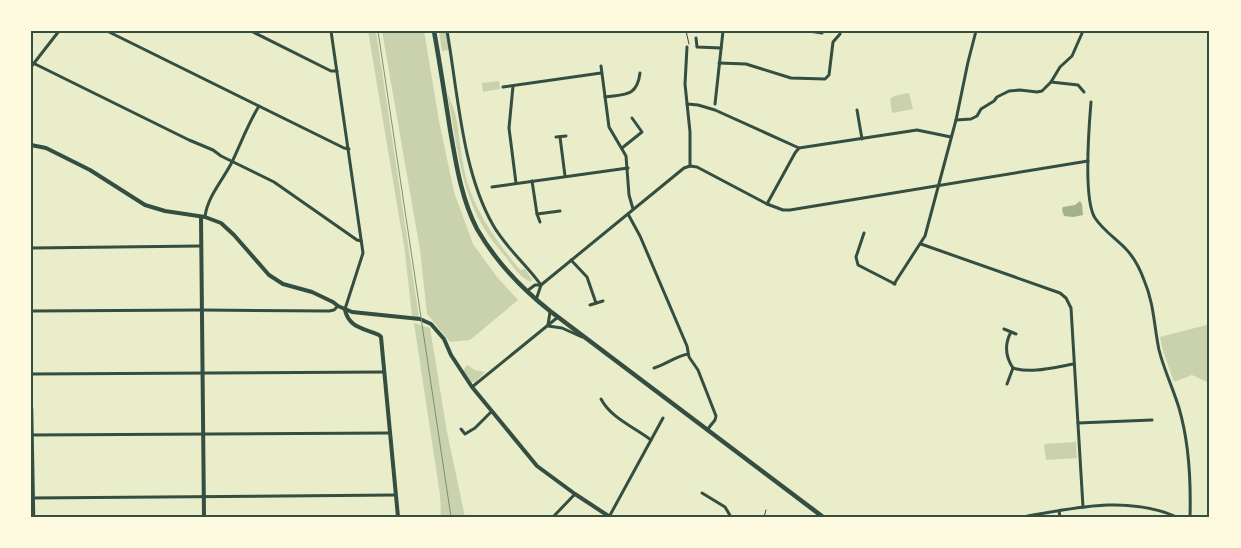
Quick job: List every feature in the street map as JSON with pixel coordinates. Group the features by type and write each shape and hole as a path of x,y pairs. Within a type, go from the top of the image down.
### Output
{"main road":[{"path":"434,31 458,175 476,227 507,272 536,300 584,338 823,517"},
{"path":"31,408 33,517"}],"street":[{"path":"59,31 32,65 212,150 274,182 361,241"},
{"path":"107,31 348,149"},
{"path":"251,31 331,71 337,71"},
{"path":"331,31 362,259 345,310 348,320 353,324 381,337 398,517"},
{"path":"447,31 468,157 485,211 498,234 541,285"},
{"path":"716,104 723,31"},
{"path":"809,31 822,33"},
{"path":"864,233 858,250 856,261 858,265 894,284 925,236 956,120 976,31"},
{"path":"956,120 977,116 981,109 994,102 1003,93 1020,90 1037,92 1042,90 1051,82 1060,67 1072,56 1083,31"},
{"path":"719,63 746,64 791,78 825,79 829,75 833,42 840,34"},
{"path":"696,38 697,47 721,48"},
{"path":"687,47 685,77 690,132 690,166"},
{"path":"600,66 609,128 626,156 629,195 633,209"},
{"path":"503,87 602,74"},
{"path":"605,96 628,94 634,91 638,86 640,74"},
{"path":"1051,82 1078,85 1084,92"},
{"path":"513,86 509,128 516,183"},
{"path":"1091,102 1088,161 1091,211 1100,225 1132,256 1150,296 1160,351 1179,406 1184,428 1190,476 1190,517"},
{"path":"687,104 715,110 800,148 916,130 951,137"},
{"path":"204,517 201,246 203,217 259,106"},
{"path":"857,110 862,139"},
{"path":"622,148 642,132 632,118"},
{"path":"565,176 558,137 566,136"},
{"path":"31,145 46,148 90,170 145,205 165,211 203,217 221,223 228,228 274,280 312,292 345,310 420,319 432,324 444,339 451,355 472,387 537,466 609,517 663,418"},
{"path":"767,204 795,153 800,148"},
{"path":"536,300 541,285 684,168 690,166 767,204 783,210 790,210 1088,161"},
{"path":"492,186 628,168"},
{"path":"532,181 540,222"},
{"path":"537,214 560,211"},
{"path":"628,214 640,236 687,346 688,354 698,370 716,416 707,430"},
{"path":"921,244 1060,293 1069,302 1071,308 1083,507"},
{"path":"31,248 201,246"},
{"path":"571,260 587,277 596,303"},
{"path":"527,292 535,285 541,285"},
{"path":"590,305 603,301"},
{"path":"31,311 329,311 334,310 338,306"},
{"path":"548,326 550,311"},
{"path":"472,387 558,317"},
{"path":"548,326 562,328 584,338"},
{"path":"1004,329 1016,334"},
{"path":"1010,332 1006,349 1007,357 1013,368 1020,370 1074,364"},
{"path":"654,368 670,362 678,355 688,354"},
{"path":"1008,384 1013,368"},
{"path":"31,374 384,372"},
{"path":"601,398 604,405 615,416 651,440"},
{"path":"461,429 465,434 475,428 491,412"},
{"path":"1078,423 1152,420"},
{"path":"32,435 390,433"},
{"path":"702,492 725,507 730,517"},
{"path":"553,517 575,494"},
{"path":"32,498 396,496"},
{"path":"1023,517 1083,507 1129,504 1177,517"},
{"path":"1059,511 1060,517"}],"path":[{"path":"686,31 689,40 687,47"},
{"path":"764,517 766,510"}],"shaded area":[{"path":"368,31 376,31 419,317 412,317 405,252"},
{"path":"382,31 424,31 439,121 454,192 473,244 497,277 518,300 470,340 450,342 427,314 420,250"},
{"path":"439,31 446,31 449,50 442,51"},
{"path":"499,81 500,89 483,92 482,83"},
{"path":"447,92 456,117 467,181 476,205 496,239 520,270 525,269 532,279 531,282 523,278 516,271 484,229 474,209 459,160"},
{"path":"909,93 913,109 892,113 890,99 894,96"},
{"path":"1080,201 1083,215 1064,216 1063,207 1075,205"},
{"path":"414,323 430,328 447,432 465,517 441,517 440,495"},
{"path":"1210,324 1210,391 1207,382 1192,375 1174,382 1160,337"},
{"path":"467,365 475,370 485,372 475,382 471,382 463,371"},
{"path":"1076,442 1077,458 1046,460 1044,444"}],"railway":[{"path":"378,31 451,517"}]}
